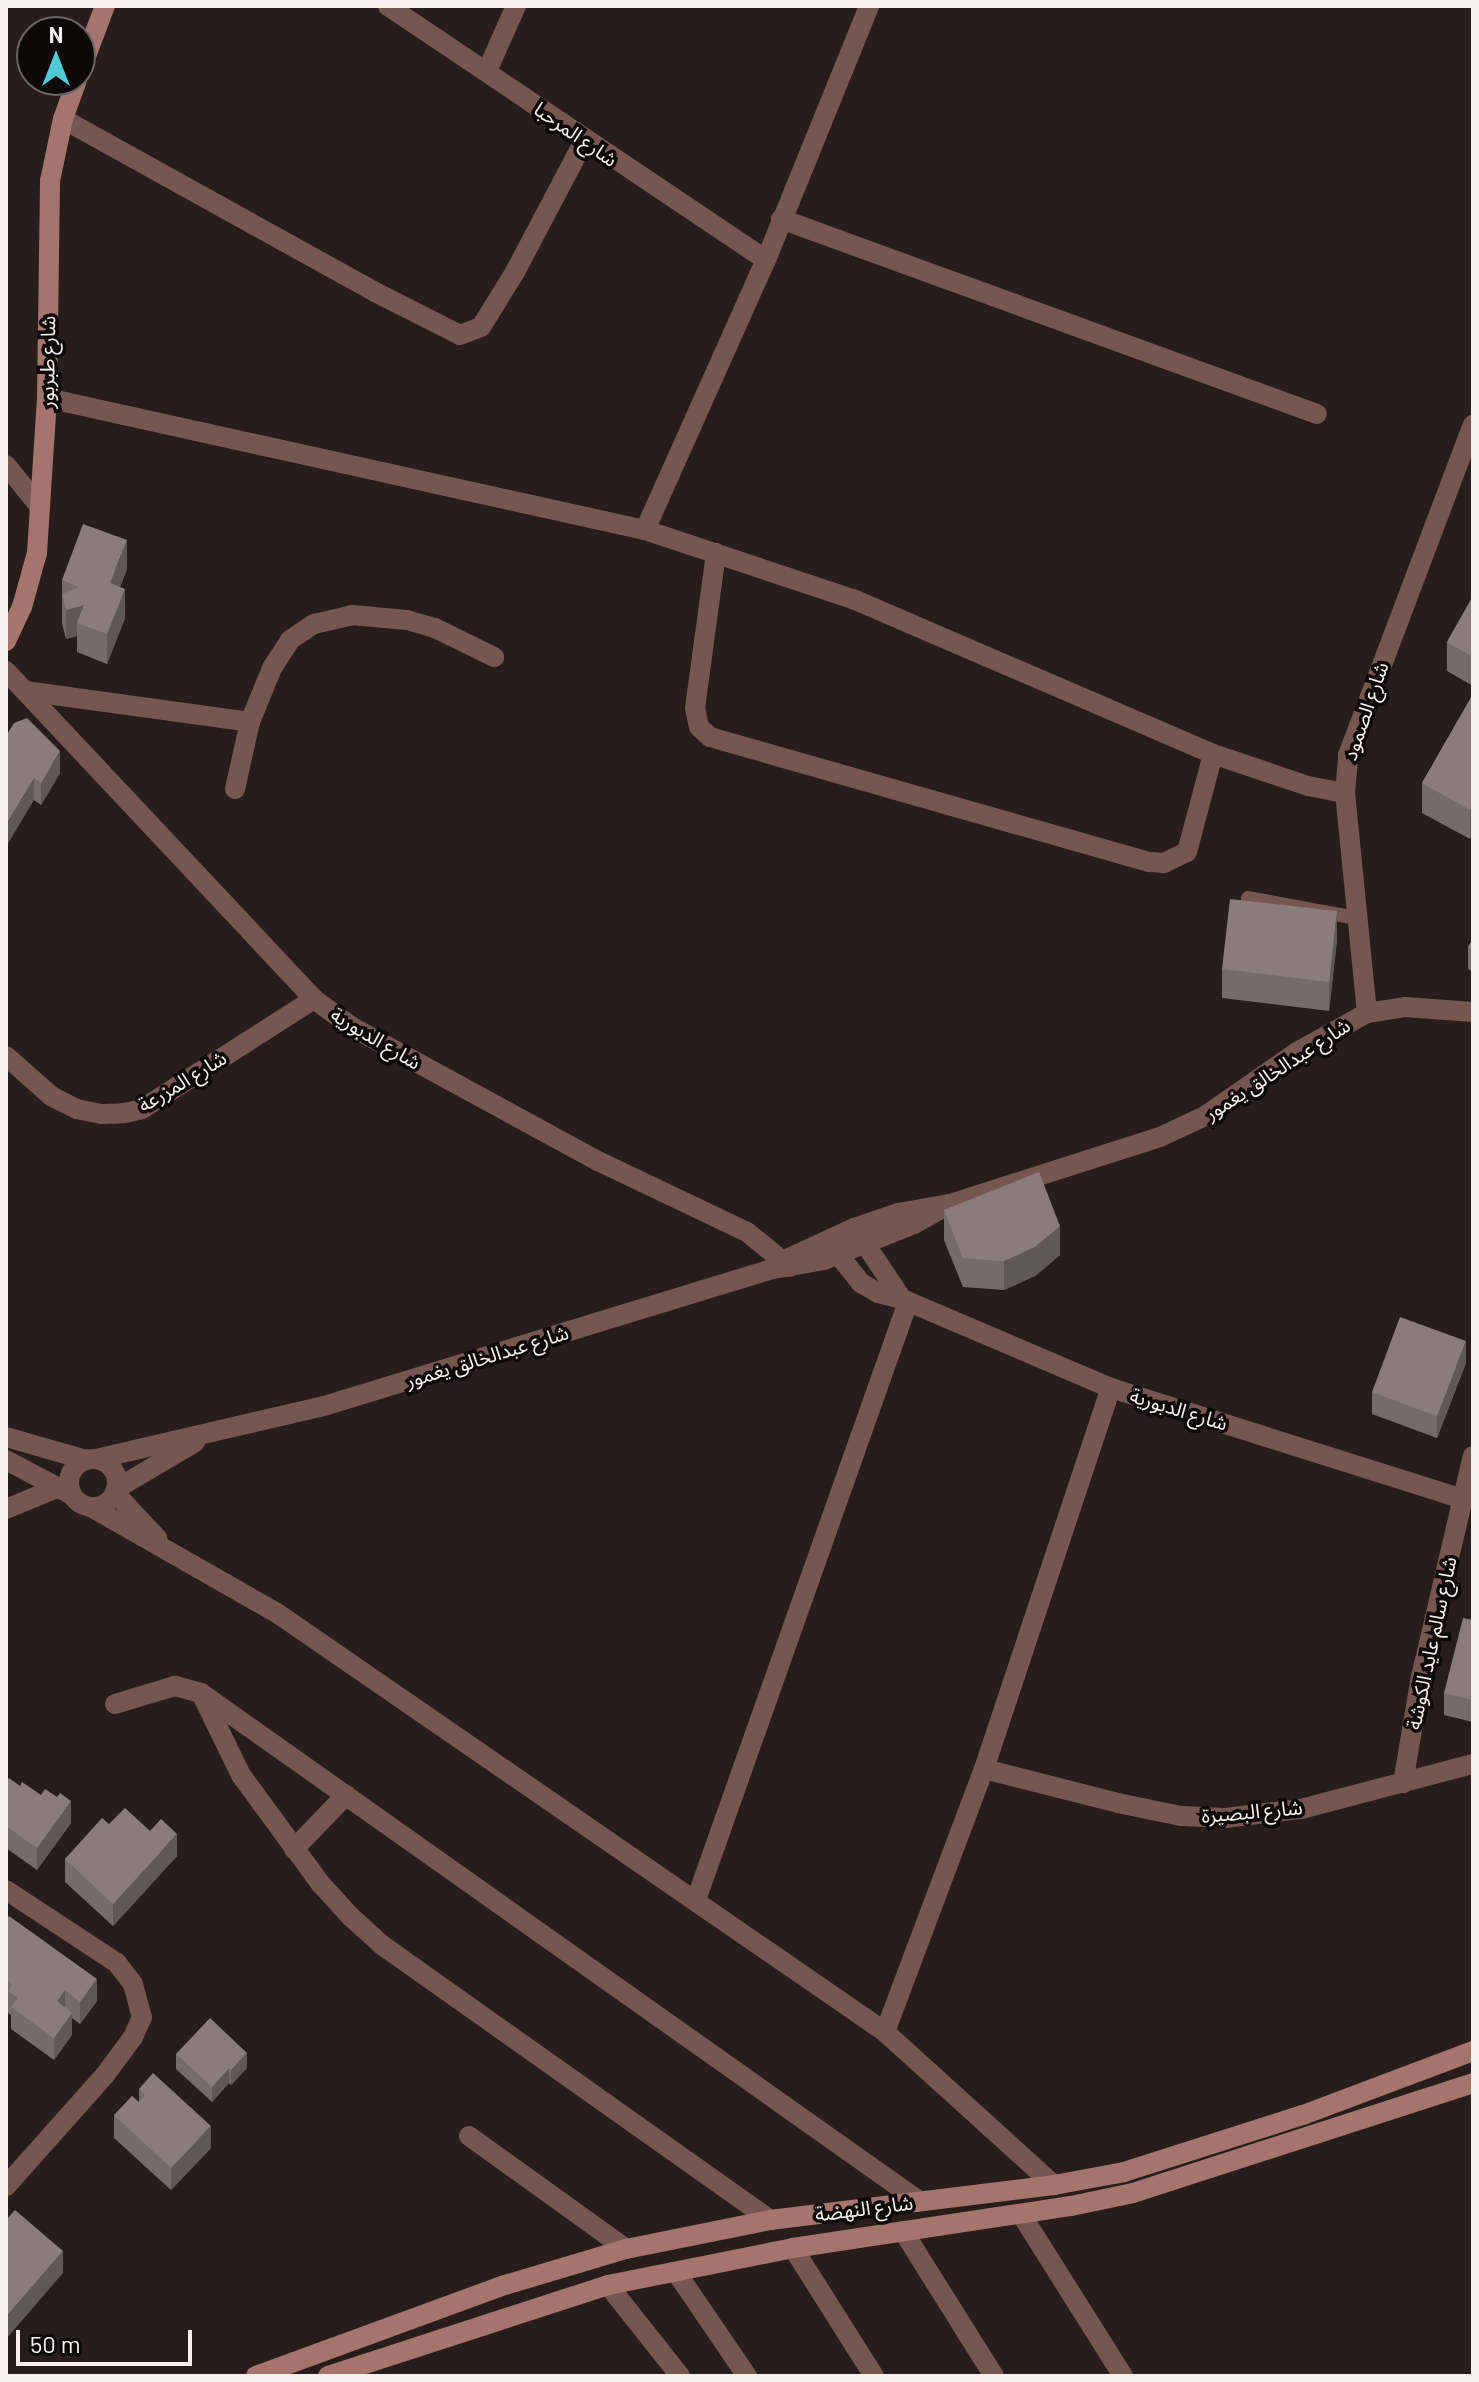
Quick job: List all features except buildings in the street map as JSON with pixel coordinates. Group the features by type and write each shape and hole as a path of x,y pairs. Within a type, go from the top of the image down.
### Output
{"street":[{"path":"96,30 105,6"},
{"name":"شارع المرحبا","path":"388,6 487,71 584,141 766,260"},
{"path":"487,71 516,6"},
{"path":"645,530 766,260 869,6"},
{"name":"شارع طبربور","path":"6,641 34,573 47,398 50,181 63,119 71,96"},
{"path":"63,119 375,292 460,335 481,327 515,272 584,141"},
{"path":"781,219 1317,414"},
{"path":"47,398 645,530 853,599 1213,754 1308,786 1345,793"},
{"name":"شارع الصمود","path":"1367,1013 1345,793 1348,755 1359,719 1473,425"},
{"path":"6,465 40,507"},
{"path":"716,553 695,708 699,727 710,737 1149,862 1164,863 1187,852 1213,754"},
{"path":"235,789 250,722 272,668 290,640 314,624 352,615 407,620 435,628 494,657"},
{"name":"شارع الدبورية","path":"6,671 314,999 352,1027 392,1050 598,1161 747,1232 781,1265"},
{"path":"25,691 250,722"},
{"name":"شارع المزرعة","path":"6,1056 51,1096 76,1109 101,1114 125,1113 142,1109 314,999"},
{"name":"شارع عبدالخالق يغمور","path":"91,1459 324,1406 833,1248 898,1213 950,1204 1160,1137 1205,1116 1297,1052 1367,1013 1405,1007 1473,1012"},
{"path":"696,1900 905,1300 860,1236"},
{"name":"شارع الدبورية","path":"833,1248 861,1283 887,1297 905,1300 1111,1388 1463,1499"},
{"path":"885,2032 984,1769 1111,1388"},
{"name":"شارع عبدالخالق يغمور","path":"116,1491 205,1435"},
{"path":"6,1437 104,1461 115,1473 116,1491 165,1547"},
{"name":"شارع سالم عايد الكوشة","path":"1403,1783 1421,1677 1473,1456"},
{"path":"66,1491 70,1474 91,1459"},
{"path":"6,1460 66,1491 277,1613 696,1900 885,2032 1054,2185"},
{"path":"6,1509 66,1491"},
{"path":"91,1507 107,1502 116,1491"},
{"path":"115,1704 175,1686 201,1693 919,2201"},
{"path":"201,1693 241,1775 294,1849 340,1905 382,1945 770,2220"},
{"name":"شارع البصيرة","path":"984,1769 1181,1816 1225,1818 1301,1809 1473,1764"},
{"path":"294,1849 346,1795"},
{"path":"6,1890 117,1963 133,1984 142,2017 133,2037 105,2075 6,2186"},
{"name":"شارع النهضة","path":"256,2376 505,2285 626,2249 770,2220 1054,2185 1124,2172 1303,2115 1473,2051"},
{"name":"شارع النهضة","path":"328,2376 608,2285 793,2248 1021,2214 1158,2186 1473,2083"},
{"path":"469,2136 626,2249"},
{"path":"1021,2214 1123,2376"},
{"path":"903,2231 994,2376"},
{"path":"793,2248 874,2376"},
{"path":"676,2272 747,2376"},
{"path":"608,2285 680,2376"}],"lane":[{"path":"1248,898 1357,918"}]}
